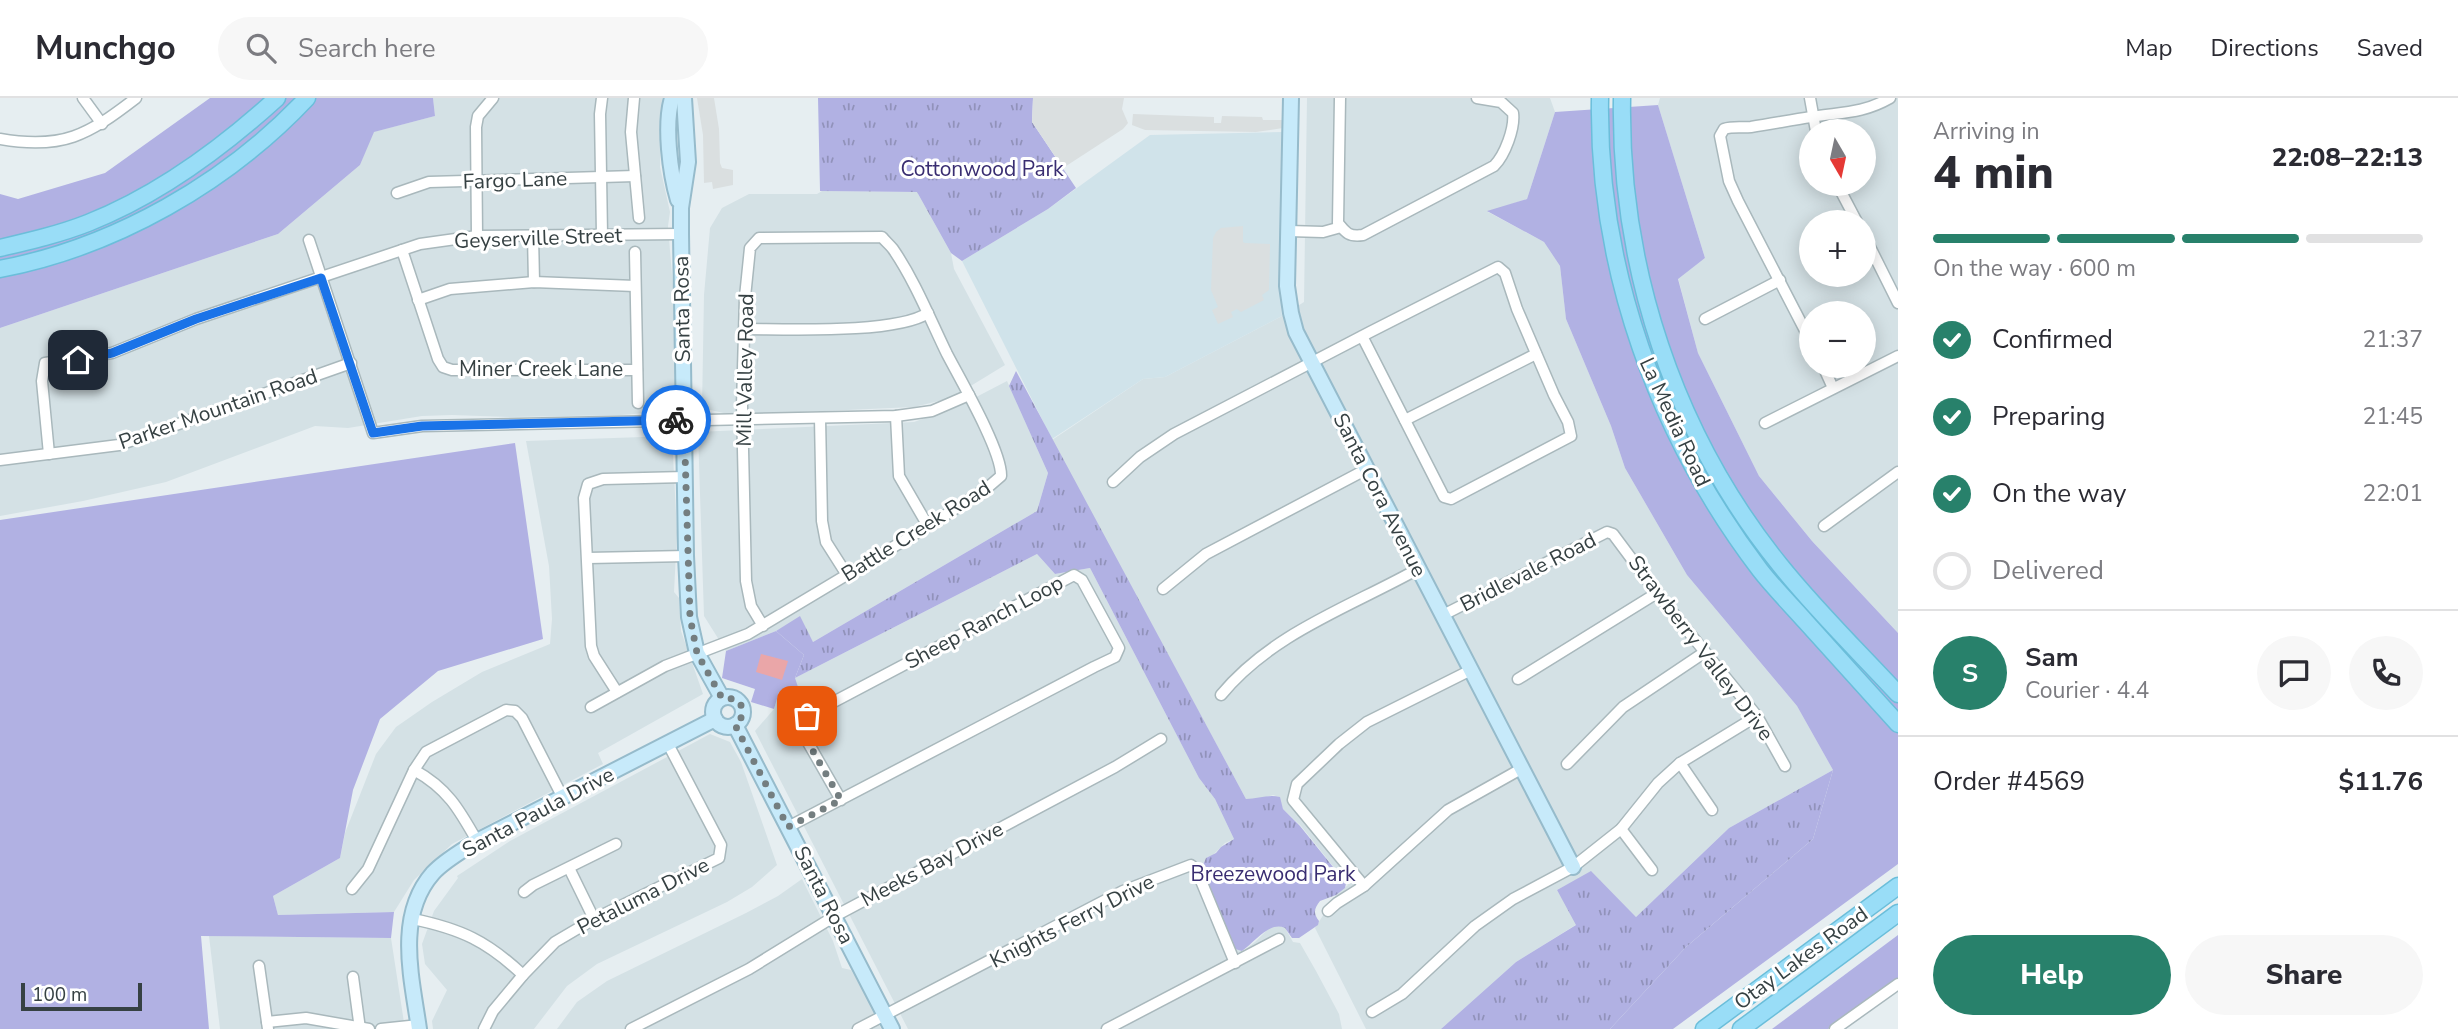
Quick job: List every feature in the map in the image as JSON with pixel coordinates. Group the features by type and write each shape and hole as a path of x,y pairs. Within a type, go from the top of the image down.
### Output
{"main road":[{"path":"0,248 90,223 137,200 190,169 277,98"},
{"path":"0,269 54,255 146,218 228,168 307,98"},
{"name":"La Media Road","path":"1601,98 1602,174 1618,271 1645,361 1688,460 1710,498 1762,573 1898,724"},
{"name":"La Media Road","path":"1622,98 1631,225 1643,290 1662,355 1690,421 1726,487 1773,556 1898,694"},
{"name":"Otay Lakes Road","path":"1704,1029 1898,886"},
{"name":"Otay Lakes Road","path":"1741,1029 1898,914"}],"street":[{"path":"83,98 102,124"},
{"path":"0,139 24,144 54,141 89,132 136,98"},
{"path":"477,236 478,116 493,98"},
{"path":"602,98 602,235"},
{"path":"634,98 631,132 639,218"},
{"name":"Santa Rosa","path":"671,98 670,150 674,186 681,208"},
{"name":"Santa Rosa","path":"684,98 688,162 681,208 686,556 690,617 697,653 722,698"},
{"name":"Santa Cora Avenue","path":"1291,98 1287,286 1296,332 1573,867"},
{"path":"1340,98 1338,223 1346,234 1353,237 1363,235 1494,166 1500,160 1514,121 1513,113 1501,102 1477,98"},
{"path":"1810,98 1814,119"},
{"path":"1799,318 1729,181 1720,136 1724,129 1730,127 1749,127 1814,116 1855,113 1875,107 1889,98"},
{"name":"Fargo Lane","path":"397,193 429,182 635,176"},
{"path":"1289,232 1323,232 1340,227"},
{"name":"Geyserville Street","path":"49,454 42,381 45,363 112,353 196,319 420,244 477,236 681,234"},
{"path":"534,235 534,282"},
{"name":"Battle Creek Road","path":"591,707 665,666 731,642 763,626 928,526 1001,476 1002,468 970,396 928,313 892,248 882,237"},
{"name":"Mill Valley Road","path":"763,626 751,606 746,581 742,420 750,248 759,238 882,237"},
{"path":"309,240 373,433 422,426 896,416 932,411 970,396"},
{"name":"Miner Creek Lane","path":"402,250 443,367 452,370 637,370"},
{"path":"635,252 638,404"},
{"path":"1876,260 1898,303"},
{"path":"1113,482 1140,457 1174,435 1362,336 1498,267 1505,273 1535,354 1568,422 1571,436 1454,498 1444,497 1362,336"},
{"path":"1704,319 1780,280"},
{"path":"418,300 450,289 534,282 635,286"},
{"path":"745,329 872,327 918,320 928,313"},
{"path":"1405,420 1535,354"},
{"path":"1765,423 1898,356"},
{"name":"Parker Mountain Road","path":"0,460 119,445 351,363"},
{"path":"1828,378 1833,388"},
{"path":"896,416 899,476 928,526"},
{"path":"820,418 824,531 826,542 847,575"},
{"path":"1163,589 1206,554 1367,469"},
{"path":"1824,526 1898,472"},
{"path":"617,692 594,656 591,646 584,498 588,484 603,479 685,477"},
{"name":"Bridlevale Road","path":"1443,615 1606,532 1613,534"},
{"name":"Strawberry Valley Drive","path":"1613,534 1657,593 1757,716 1785,766"},
{"path":"588,558 686,556"},
{"path":"1221,695 1250,663 1280,642 1418,569"},
{"name":"Sheep Ranch Loop","path":"788,827 841,800 1115,657 1119,648 1082,580 1074,575 807,716 802,725 806,739 841,800"},
{"path":"1518,679 1657,593"},
{"path":"1567,764 1623,706 1705,652"},
{"path":"1364,886 1293,800 1297,785 1336,747 1367,722 1471,670"},
{"path":"722,698 735,699 741,705 741,718 735,725 726,726 715,719 713,709 722,698"},
{"path":"352,889 368,869 414,770 426,752 506,709 515,711 523,718 562,796"},
{"path":"1372,1012 1402,994 1475,926 1513,900 1573,867 1621,829 1658,783 1680,763 1757,716"},
{"name":"Santa Paula Drive","path":"419,1027 407,949 422,889 432,875 443,864 477,841 715,719"},
{"name":"Santa Rosa","path":"735,725 892,1029"},
{"name":"Meeks Bay Drive","path":"631,1029 749,969 835,916 1115,767 1161,739"},
{"name":"Petaluma Drive","path":"484,1029 493,1011 555,942 594,919 719,858 721,845 668,744"},
{"path":"1680,763 1712,810"},
{"path":"1328,911 1364,886 1448,810 1521,769"},
{"path":"414,770 442,789 454,802 477,841"},
{"path":"1621,829 1652,870"},
{"path":"524,892 616,844"},
{"name":"Knights Ferry Drive","path":"858,1029 1124,891 1191,865 1197,871 1235,963"},
{"path":"569,868 594,919"},
{"path":"413,919 466,933 496,950 523,975"},
{"path":"1107,1029 1279,939"},
{"path":"259,966 267,1025 306,1018 363,1028 353,977"},
{"path":"1835,1029 1898,984"},
{"path":"381,1029 419,1027"}],"shaded area":[{"path":"433,98 662,98 660,167 670,212 668,226 674,300 676,409 621,415 422,416 348,428 315,426 166,482 0,516 0,328 278,234 360,165 373,132 435,116"},
{"path":"697,98 714,98 719,129 720,163 722,168 733,170 733,185 713,189 712,182 704,183 703,135"},
{"path":"1033,98 1124,98 1122,109 1128,123 1063,168 1032,122"},
{"path":"1307,98 1550,98 1555,112 1527,199 1488,212 1544,242 1560,266 1566,319 1611,426 1625,468 1687,575 1797,706 1833,770 1729,828 1636,917 1591,872 1557,890 1577,924 1516,962 1441,1029 1366,1029 1315,928 1336,895 1348,885 1301,826 1283,809 1279,797 1273,795 1246,799 1052,440 1143,379 1165,377 1304,302"},
{"path":"1660,98 1898,98 1898,633 1812,541 1759,476 1698,353 1678,278 1705,258 1658,105"},
{"path":"1133,114 1214,117 1214,123 1221,123 1222,116 1262,117 1263,120 1283,120 1283,128 1256,132 1145,130 1132,125"},
{"path":"1282,132 1282,316 1165,377 1143,379 1052,439 962,261 1048,209 1150,135"},
{"path":"822,191 917,192 951,253 954,269 1005,365 951,398 914,407 757,414 728,414 702,408 704,295 710,228 722,208 749,194 817,194"},
{"path":"1243,226 1243,242 1270,244 1269,290 1262,295 1264,300 1241,312 1237,309 1231,312 1233,317 1218,324 1212,310 1218,307 1211,290 1213,238 1221,228"},
{"path":"1007,381 1048,473 1037,511 813,642 800,618 726,651 704,616 698,432 914,422 959,406"},
{"path":"672,436 677,533 674,592 679,598 681,631 703,694 598,753 603,764 452,844 414,880 394,912 278,915 273,896 340,858 345,833 376,754 396,727 482,672 550,644 552,619 549,566 526,441"},
{"path":"1037,554 1055,574 1090,568 1199,778 1215,799 1234,839 1206,858 1202,872 1235,949 1243,951 1270,927 1279,925 1285,928 1293,942 1300,943 1316,971 1339,1014 1342,1029 908,1029 755,731 774,709 779,692 795,678"},
{"path":"761,654 788,661 782,680 756,672"},
{"path":"710,734 730,742 741,762 777,865 752,887 727,902 597,964 567,986 534,1029 433,1029 432,1021 447,990 425,964 422,944 434,911 457,876 510,841"},
{"path":"802,879 833,941 842,968 851,970 872,1005 881,1029 557,1029 577,1002 607,981 746,913"},
{"path":"209,936 391,938 405,1029 220,1029"}],"green space":[{"path":"210,98 433,98 435,116 374,132 360,165 278,234 0,328 0,194 18,199 105,173"},
{"name":"Cottonwood Park","path":"818,98 1033,98 1032,122 1076,188 1048,209 962,261 951,253 917,192 820,191"},
{"path":"1658,105 1705,258 1678,279 1698,353 1759,476 1812,541 1898,633 1898,864 1673,1029 1610,1029 1686,947 1813,839 1833,770 1797,706 1687,575 1625,468 1611,426 1566,319 1560,266 1544,242 1487,211 1527,199 1555,112"},
{"name":"Breezewood Park","path":"1016,371 1246,799 1280,797 1283,809 1346,883 1345,888 1336,895 1320,901 1315,911 1318,925 1299,938 1292,938 1285,928 1273,927 1242,951 1235,949 1202,872 1206,858 1234,839 1215,799 1199,778 1090,568 1055,574 1037,554 795,678 804,655 776,631 800,616 813,642 1037,511 1048,473 1009,386"},
{"path":"515,443 543,639 438,671 380,719 353,790 340,858 273,896 278,915 394,912 391,938 201,936 209,1029 0,1029 0,520"},
{"path":"776,631 804,655 795,678 799,690 789,701 779,692 774,709 751,702 755,689 722,678 726,651"},
{"path":"1833,770 1813,839 1686,947 1610,1029 1441,1029 1516,962 1576,925 1557,890 1591,871 1636,917 1729,828"},
{"path":"1898,935 1898,978 1828,1029 1772,1029"}],"way so far":[{"path":"676,420 684,420 686,556 692,635 697,653 722,698 731,697 741,705 741,718 735,725 788,827 841,800 806,739 802,725 807,716"}],"route":[{"path":"78,360 112,353 196,319 321,278 373,433 422,426 676,420"}]}
